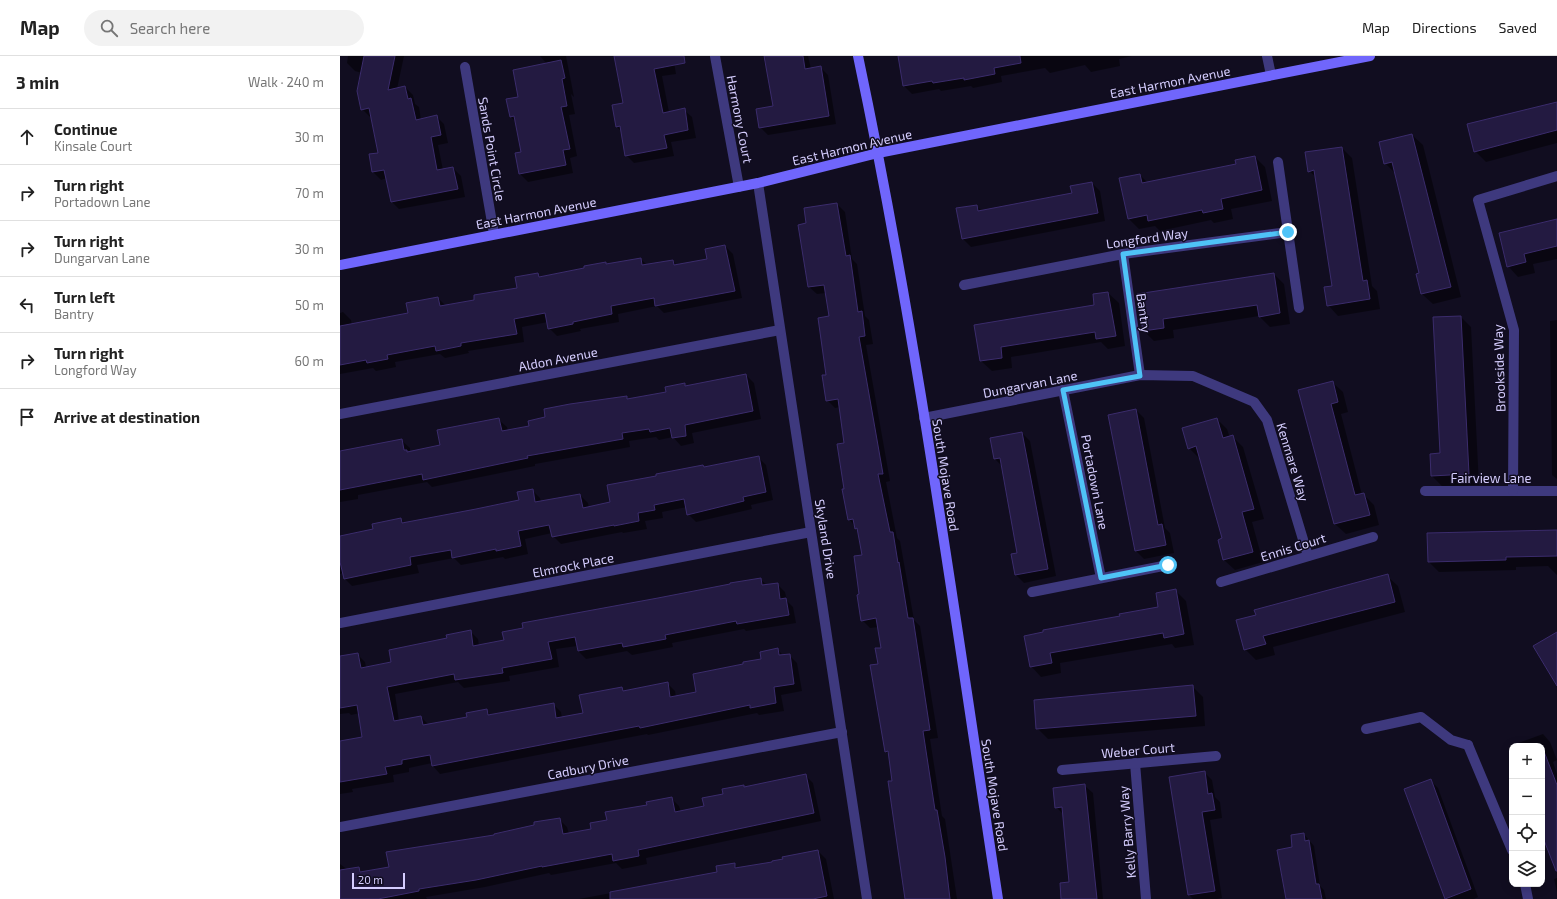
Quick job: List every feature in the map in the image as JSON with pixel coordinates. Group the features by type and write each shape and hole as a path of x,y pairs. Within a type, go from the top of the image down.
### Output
{"main road":[{"name":"South Mojave Road","path":"858,56 878,152 924,418 998,899"},
{"name":"East Harmon Avenue","path":"340,265 739,187 878,152 1370,56"}],"street":[{"name":"Harmony Court","path":"715,56 739,187"},
{"path":"1267,56 1271,75"},
{"name":"Sands Point Circle","path":"465,67 494,234"},
{"path":"1278,162 1299,308"},
{"name":"Brookside Way","path":"1513,491 1514,330 1478,200 1557,176"},
{"name":"Skyland Drive","path":"758,183 867,899"},
{"name":"Longford Way","path":"964,285 1123,254 1288,232"},
{"name":"Bantry","path":"1123,254 1140,376"},
{"name":"Aldon Avenue","path":"340,414 780,330"},
{"name":"Dungarvan Lane","path":"924,418 1140,376"},
{"name":"Kenmare Way","path":"1140,376 1193,376 1254,402 1267,420 1308,556"},
{"name":"Portadown Lane","path":"1063,390 1101,578"},
{"name":"Fairview Lane","path":"1425,491 1557,491"},
{"name":"Elmrock Place","path":"340,623 811,532"},
{"name":"Ennis Court","path":"1221,582 1373,537"},
{"path":"1032,592 1168,565"},
{"path":"1366,729 1421,717 1451,740 1468,744 1509,843"},
{"name":"Cadbury Drive","path":"340,828 842,732"},
{"name":"Weber Court","path":"1062,770 1216,756"},
{"name":"Kelly Barry Way","path":"1135,763 1146,899"},
{"path":"1526,887 1528,899"}],"building":[{"path":"364,56 395,56 388,90 405,86 408,99 411,98 416,120 437,115 441,135 431,137 437,170 453,167 458,189 391,202 384,170 372,172 369,154 378,153 369,108 361,110 357,91"},
{"path":"614,56 684,56 685,63 654,69 663,113 685,108 688,130 664,135 667,148 625,156 620,126 616,127 612,105 623,103"},
{"path":"764,56 803,56 805,69 821,66 829,116 759,128 756,109 773,106"},
{"path":"898,56 1020,56 1021,63 994,68 995,74 964,80 964,78 933,83 932,81 903,86"},
{"path":"561,60 565,78 562,79 567,106 561,107 570,149 563,150 566,165 519,174 515,153 521,152 514,116 510,117 506,99 518,97 513,70"},
{"path":"1557,102 1557,130 1474,152 1467,124"},
{"path":"1412,134 1451,287 1421,294 1416,274 1419,273 1392,162 1384,164 1379,142"},
{"path":"1342,147 1363,281 1367,280 1370,299 1327,306 1324,287 1332,286 1314,170 1308,172 1305,152"},
{"path":"1255,156 1262,190 1221,199 1223,209 1203,213 1202,210 1148,221 1147,215 1128,219 1119,178 1140,174 1142,183 1236,164 1235,160"},
{"path":"1092,182 1098,213 962,239 956,208 977,205 978,211 1072,193 1070,186"},
{"path":"837,203 846,256 850,255 858,312 862,311 865,336 859,337 883,474 878,474 890,532 893,532 908,618 913,618 930,730 923,731 935,810 937,810 945,857 950,899 905,899 888,781 892,781 888,751 885,752 870,665 878,664 875,648 881,648 876,618 861,621 854,556 862,555 857,528 855,529 853,519 848,520 842,489 844,489 837,444 844,443 838,399 826,401 822,375 826,375 818,318 829,316 824,285 808,287 798,225 806,223 804,208"},
{"path":"1557,219 1557,246 1524,254 1526,262 1507,267 1499,233"},
{"path":"725,245 735,291 655,306 654,298 611,306 612,314 548,329 545,313 514,319 517,334 461,343 461,346 436,351 435,346 387,355 388,359 367,363 366,360 340,365 340,326 408,313 406,303 438,297 440,306 474,300 474,295 517,288 515,277 538,273 539,277 606,262 606,264 641,258 642,265 673,260 674,265 707,259 705,249"},
{"path":"1274,273 1280,313 1259,317 1257,305 1163,319 1164,328 1143,331 1137,294"},
{"path":"1108,292 1116,336 1096,339 1095,332 1001,347 1002,358 980,361 974,325 1094,305 1093,294"},
{"path":"1461,316 1469,474 1431,476 1430,454 1440,453 1433,317"},
{"path":"746,374 753,411 685,425 686,436 672,438 670,428 650,432 649,429 622,433 623,439 527,456 528,458 423,480 422,474 340,490 340,451 402,439 404,450 407,450 407,452 440,445 437,430 499,418 502,431 529,426 528,421 545,417 544,409 627,396 627,399 666,392 665,387 685,383 685,386"},
{"path":"1333,381 1338,402 1331,404 1355,495 1364,493 1370,515 1334,524 1298,390"},
{"path":"1136,409 1158,525 1162,524 1166,545 1135,551 1108,415"},
{"path":"1217,418 1223,438 1233,435 1254,509 1242,512 1253,552 1223,560 1218,540 1222,538 1196,446 1188,449 1182,428"},
{"path":"1022,432 1048,569 1015,575 1011,554 1017,553 1000,458 994,459 990,438"},
{"path":"759,456 766,492 743,497 744,501 687,515 684,499 654,505 655,510 638,513 639,521 552,537 549,525 518,531 521,546 496,551 496,549 452,558 451,550 410,557 411,565 344,579 340,562 340,536 373,529 372,524 401,518 402,523 519,500 517,492 533,489 535,502 580,494 583,508 610,502 607,485 703,465 704,467"},
{"path":"1557,530 1557,556 1506,557 1506,560 1428,562 1427,533"},
{"path":"1388,574 1395,602 1263,636 1266,644 1244,650 1236,620 1256,615 1254,610"},
{"path":"761,578 762,585 778,583 780,599 786,598 789,615 737,624 736,621 665,635 666,639 623,647 622,643 578,651 575,637 548,642 552,659 502,668 503,673 455,680 454,674 387,687 394,721 421,716 423,725 467,717 466,713 487,709 488,715 554,703 556,718 583,713 579,695 622,687 623,691 668,682 670,697 696,692 693,674 761,659 760,652 778,648 779,655 790,654 794,684 774,687 776,703 750,708 750,705 640,728 639,726 432,766 430,755 402,760 402,764 385,767 387,774 340,782 340,741 362,737 357,705 340,708 340,656 358,653 361,668 391,662 389,650 447,638 446,635 471,630 473,646 504,640 502,632 523,628 522,623"},
{"path":"1176,589 1184,634 1164,638 1163,633 1050,653 1052,663 1030,667 1024,636 1043,632 1043,630 1120,616 1119,614 1158,607 1156,593"},
{"path":"1557,632 1557,686 1533,646"},
{"path":"1193,685 1196,716 1036,729 1034,700"},
{"path":"1545,754 1557,785 1556,871 1545,843"},
{"path":"1205,771 1208,794 1212,793 1215,810 1202,812 1215,891 1188,895 1169,777"},
{"path":"806,774 814,813 638,850 639,856 613,861 612,854 542,866 476,880 419,889 419,891 378,899 340,899 340,870 359,867 360,872 389,867 386,852 494,835 534,825 534,822 560,818 563,834 591,829 590,823 607,820 605,812 647,805 646,802 672,797 675,812 704,806 702,798 723,794 722,789 744,785 744,787"},
{"path":"1431,779 1471,889 1445,899 1404,789"},
{"path":"1085,784 1097,899 1061,899 1060,883 1069,882 1062,807 1055,808 1053,788"},
{"path":"1304,833 1305,841 1309,840 1316,884 1319,884 1322,899 1286,899 1277,850 1292,847 1291,835"},
{"path":"818,850 827,896 813,899 610,899 610,892 717,872 716,866 735,863 735,868 772,862 783,859 782,857"}],"route":[{"path":"1168,565 1101,578 1063,390 1140,376 1123,254 1288,232"}]}
